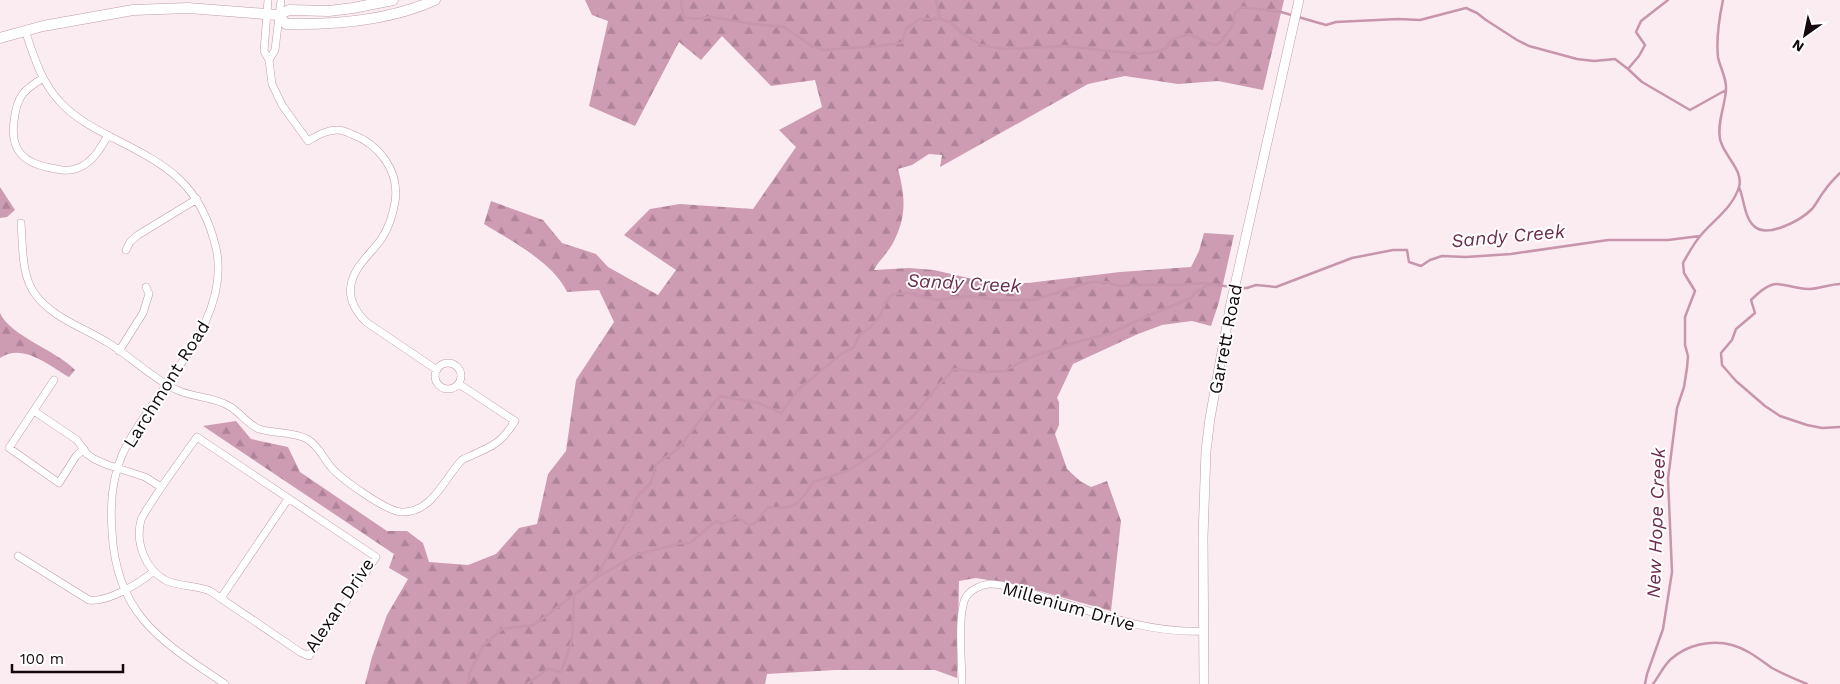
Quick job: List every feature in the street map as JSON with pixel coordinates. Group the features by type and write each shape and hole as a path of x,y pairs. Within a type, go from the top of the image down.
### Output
{"main road":[{"path":"0,38 25,30 105,14 160,8 212,9 278,15 289,10 353,8 393,0"},
{"path":"278,15 286,24 341,23 401,12 435,0"}],"street":[{"path":"268,0 264,51 269,60 270,77 276,95 308,141 324,133 338,130 347,132 360,137 384,156 392,169 396,184 390,223 383,237 353,276 350,295 357,313 366,322 436,370"},
{"path":"269,60 275,50 281,0"},
{"name":"Garrett Road","path":"1204,684 1203,537 1206,452 1214,395 1231,303 1298,2"},
{"name":"Larchmont Road","path":"25,30 35,61 52,92 74,114 171,171 197,199 205,214 217,256 214,300 206,322 133,435 118,468 112,498 112,527 115,563 124,589 140,617 160,638 225,684"},
{"path":"43,78 33,84 23,94 17,104 14,117 13,140 24,157 44,166 68,171 73,170 79,168 94,156 108,135"},
{"path":"126,250 130,242 138,235 197,199"},
{"path":"21,224 26,269 34,292 54,312 111,344 166,384 190,395 228,405 252,425 260,429 293,434 306,439 316,446 336,472 392,510 409,511 422,506 442,488 463,460 497,444 515,421 459,384"},
{"path":"119,351 143,313 149,294 146,287"},
{"path":"447,363 455,365 461,376 459,384 452,389 443,389 436,383 436,370 439,366 447,363"},
{"path":"54,380 9,448 59,483 76,456 84,449"},
{"path":"34,411 77,440 94,459 145,477 161,487"},
{"name":"Alexan Drive","path":"196,437 376,557 309,656 300,652 222,598 202,588 172,583 154,571 141,549 139,531 142,519 161,487 196,437"},
{"path":"222,598 288,499"},
{"path":"18,556 89,600 104,600 140,582 154,571"},
{"name":"Millenium Drive","path":"962,684 962,609 966,597 972,590 989,584 1014,588 1145,627 1188,632 1204,631"}],"green space":[{"path":"585,0 1284,0 1263,90 1218,81 1178,84 1125,76 1088,84 940,167 942,155 929,154 912,165 898,169 904,205 901,223 892,245 874,270 909,268 934,270 998,285 1028,283 1120,272 1191,267 1199,251 1204,233 1234,235 1219,302 1211,326 1192,321 1162,325 1073,364 1057,398 1059,402 1059,425 1055,434 1067,469 1080,481 1091,487 1107,481 1121,521 1111,611 1018,585 976,578 959,581 957,678 935,670 835,670 767,674 765,684 365,684 372,657 387,615 408,579 389,568 394,554 203,426 236,421 251,439 288,447 300,472 387,531 407,531 423,543 429,562 468,565 496,554 519,528 537,524 548,474 566,451 576,380 614,322 599,290 567,292 561,281 542,262 484,224 491,201 543,220 562,243 596,254 608,267 658,295 676,270 624,235 650,209 680,204 753,209 796,147 779,130 822,107 815,80 771,86 722,36 701,60 679,42 635,126 589,106 608,21 592,15"},
{"path":"0,187 15,210 7,217 0,218"},
{"path":"0,313 13,329 57,356 75,370 69,377 36,357 26,354 9,354 0,358"}],"waterway":[{"path":"681,0 683,17 694,19 711,17 784,27 812,46 824,50 902,43 906,29 919,19 940,19 950,22 963,34 981,45 1004,49 1065,46 1137,54 1156,52 1166,48 1171,40 1189,34 1214,45 1220,43 1233,25 1235,13 1242,7 1281,12 1326,25 1336,22 1398,19 1420,20 1466,8 1529,46 1577,59 1594,61 1615,59 1628,69"},
{"path":"936,0 940,19"},
{"path":"1668,0 1641,21 1636,32 1645,45 1628,69 1642,82 1690,110 1726,90"},
{"name":"New Hope Creek","path":"1645,684 1663,629 1672,572 1668,479 1677,408 1684,387 1687,368 1685,317 1695,291 1684,273 1683,263 1698,238 1732,201 1740,181 1739,175 1722,145 1719,133 1726,90 1717,50 1718,28 1723,0"},
{"path":"1739,187 1746,213 1754,226 1760,229 1775,229 1792,223 1812,209 1840,173"},
{"name":"Sandy Creek","path":"1237,288 1247,288 1256,285 1276,287 1352,258 1393,250 1407,250 1409,262 1421,266 1430,260 1442,256 1466,257 1511,254 1608,240 1668,240 1700,236"},
{"name":"Sandy Creek","path":"468,684 470,672 483,646 502,629 534,625 595,579 632,515 637,497 651,482 656,464 679,448 720,396 759,403 781,413 798,390 841,354 854,347 860,334 870,328 893,294 908,293 937,300 971,296 995,300 1033,300 1091,282 1105,282 1120,286 1203,283 1232,287"},
{"path":"596,578 636,555 681,543 690,543 716,521 723,524 737,517 749,525 755,523 768,507 784,508 796,504 805,495 813,482 847,471 878,451 916,413 954,369 980,372 1004,371 1031,357 1111,333 1191,298 1196,292 1210,284"},
{"path":"1840,284 1809,289 1779,284 1767,287 1751,300 1755,313 1736,329 1732,340 1721,353 1722,365 1736,381 1765,406 1780,416 1822,428 1840,427"},
{"name":"Sandy Creek","path":"527,684 548,669 561,672 572,640 574,596"},
{"path":"1653,684 1666,664 1677,654 1700,644 1708,643 1724,643 1743,649 1772,668 1807,684"}]}
